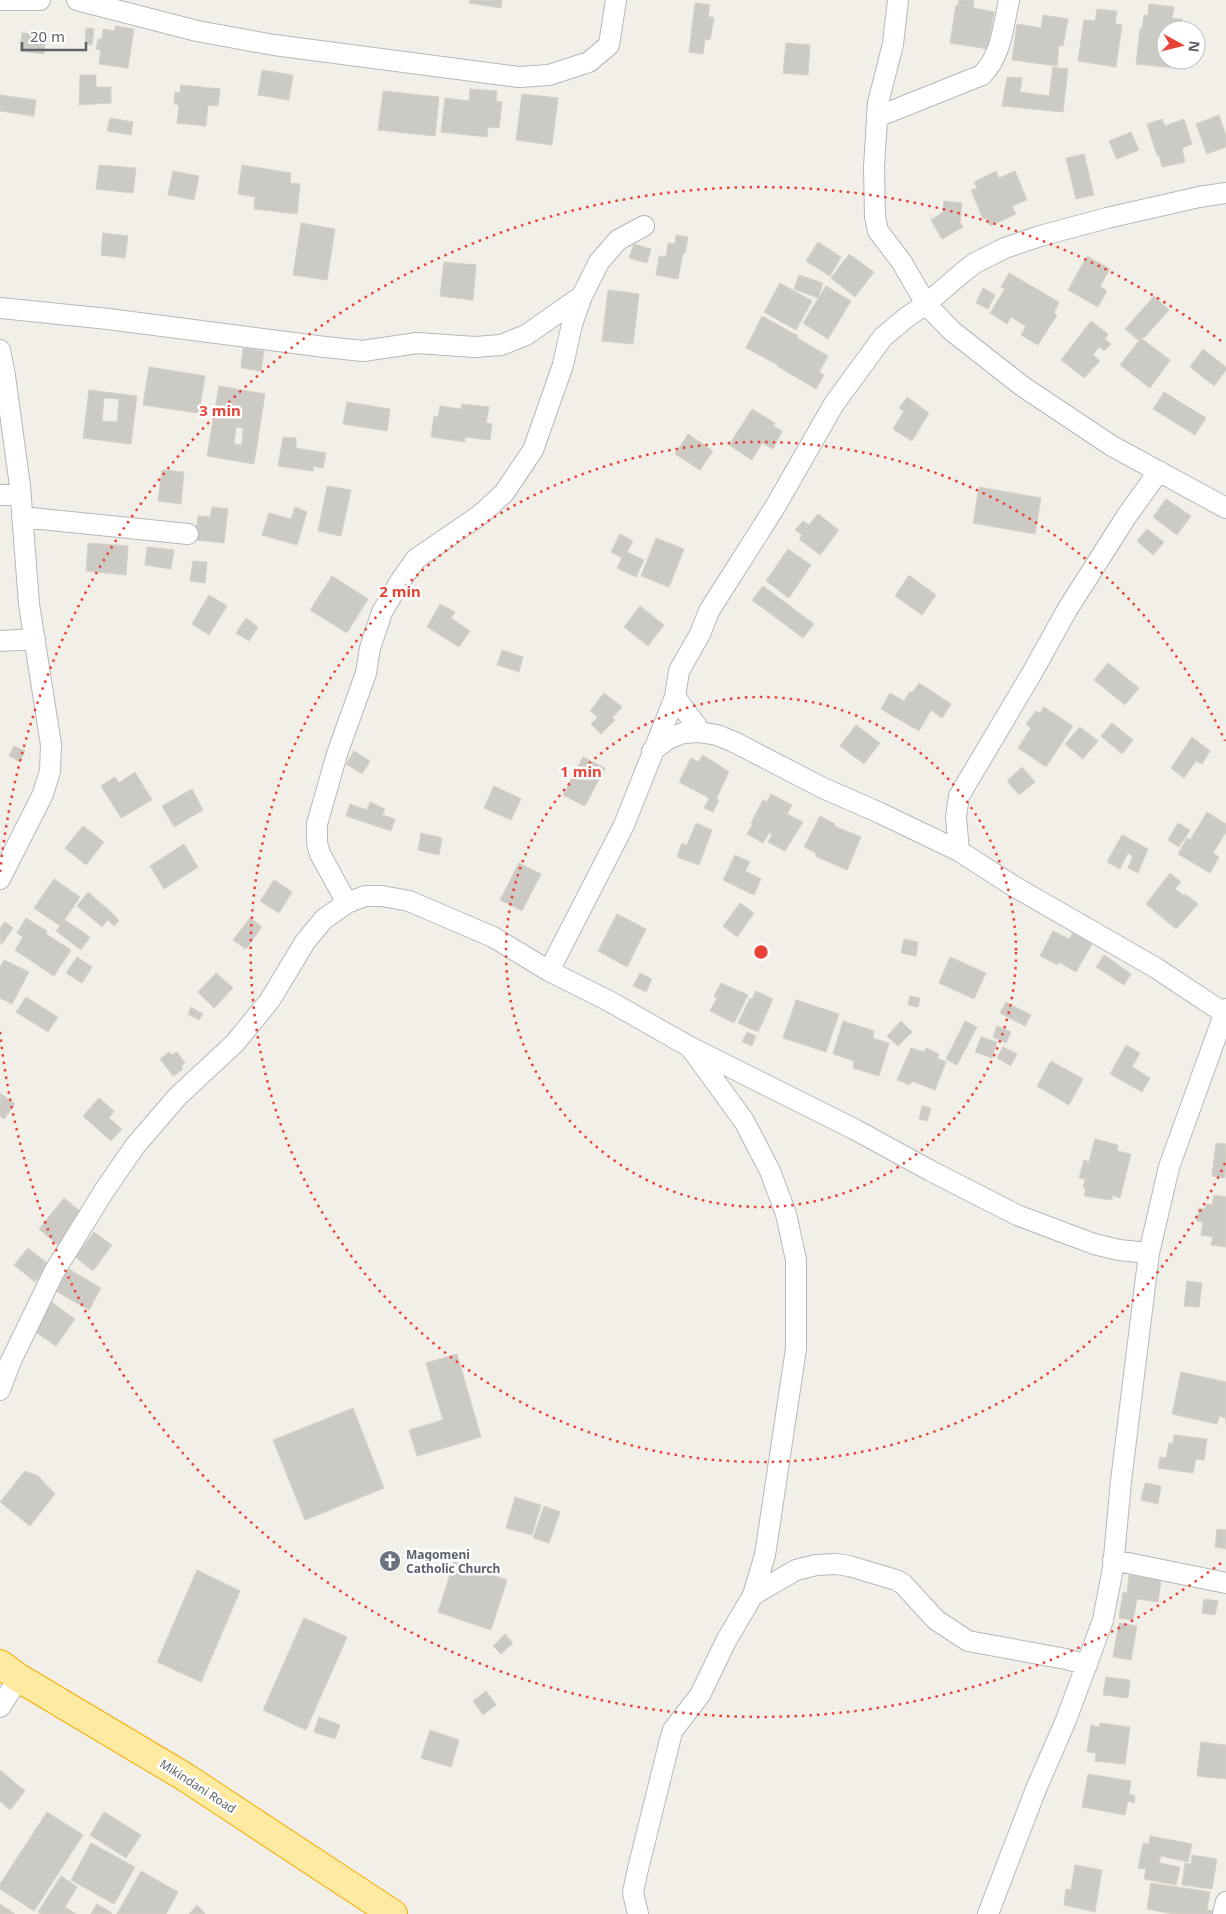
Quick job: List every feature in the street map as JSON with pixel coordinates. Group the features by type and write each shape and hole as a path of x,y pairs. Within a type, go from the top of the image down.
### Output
{"highway":[{"name":"Mikindani Road","path":"10,1671 185,1777 393,1914"}],"street":[{"path":"0,0 40,0"},
{"path":"78,0 164,23 265,44 519,77 549,75 589,62 610,45 616,0"},
{"path":"898,0 896,25 880,94 874,167 875,222 884,240 900,260 926,304 952,331 1022,386 1112,446 1226,508"},
{"path":"877,117 982,75 993,62 999,48 1009,0"},
{"path":"549,971 624,824 675,698 679,671 700,634 709,611 775,507 834,404 883,337 975,263 1005,248 1040,236 1107,218 1199,197 1226,193"},
{"path":"348,903 320,854 317,843 317,824 337,754 366,673 370,648 382,612 401,580 416,560 480,515 504,493 533,450 563,365 572,324 582,296 599,262 618,240 644,226"},
{"path":"0,308 108,319 278,342 363,351 416,343 475,346 501,345 526,335 582,296"},
{"path":"0,350 21,495 29,604 51,745 50,771 43,794 0,879"},
{"path":"959,851 956,817 959,796 1068,610 1126,517 1159,471"},
{"path":"0,494 21,495"},
{"path":"22,517 188,534"},
{"path":"0,642 35,639"},
{"path":"675,698 696,725 699,732"},
{"path":"652,751 683,733 699,732 717,735 734,742 823,788 959,851 1032,897 1156,968 1225,1011 1169,1166 1149,1253 1113,1560 1103,1620 1066,1720 1036,1789 988,1914"},
{"path":"0,1390 10,1363 54,1272 104,1191 135,1146 178,1096 235,1043 270,1000 305,942 324,919 348,903 365,896 382,896 409,900 494,937 549,971 690,1046 854,1129 1017,1215 1094,1244 1119,1250 1149,1253"},
{"path":"638,1914 633,1893 673,1730 700,1695 734,1626 753,1595 765,1555 796,1349 796,1260 786,1214 770,1171 744,1121 690,1046"},
{"path":"1113,1560 1226,1583"},
{"path":"753,1595 796,1570 816,1565 836,1564 849,1566 896,1580 903,1584 936,1620 968,1641 1066,1659 1087,1665"},
{"path":"0,1707 10,1671"},
{"path":"1223,1914 1226,1902"}],"building":[{"path":"470,0 502,0 501,8 469,3"},
{"path":"959,0 974,0 973,8 994,12 988,49 950,43 956,5 958,6"},
{"path":"695,3 710,5 708,16 714,18 710,40 705,39 703,54 689,52"},
{"path":"1149,4 1174,7 1172,18 1182,19 1156,20 1156,66 1136,64 1140,29 1142,29 1144,15 1148,16"},
{"path":"1097,9 1117,11 1115,24 1122,25 1116,67 1078,61 1084,20 1095,21"},
{"path":"1043,15 1068,19 1063,46 1059,45 1057,66 1012,60 1017,24 1041,28"},
{"path":"115,26 134,29 128,68 99,64 101,50 96,49 98,39 102,39 103,29 115,31"},
{"path":"86,28 94,29 92,45 85,44"},
{"path":"22,33 46,35 44,54 20,51"},
{"path":"786,43 810,45 808,75 783,73"},
{"path":"1053,67 1068,69 1063,112 1002,106 1007,77 1022,78 1020,92 1049,96"},
{"path":"262,70 293,75 289,100 258,95"},
{"path":"80,75 96,75 96,87 111,87 111,103 79,105"},
{"path":"181,85 220,89 218,106 208,105 206,126 177,123 179,105 174,104 175,92 180,93"},
{"path":"470,89 497,91 496,101 502,102 499,128 488,127 487,137 441,132 445,98 469,101"},
{"path":"383,91 439,97 435,136 378,130"},
{"path":"522,94 558,98 552,145 516,140"},
{"path":"0,95 36,100 34,116 0,111"},
{"path":"1219,115 1226,136 1226,147 1207,154 1196,124"},
{"path":"110,118 133,122 131,135 107,131"},
{"path":"1162,119 1165,126 1184,119 1192,144 1182,148 1185,162 1162,167 1147,124"},
{"path":"1131,132 1139,150 1117,159 1109,141"},
{"path":"1084,154 1094,195 1076,199 1066,158"},
{"path":"99,165 136,168 133,193 96,189"},
{"path":"242,165 291,173 290,183 300,184 297,214 254,209 255,197 238,194"},
{"path":"173,171 199,176 194,200 168,195"},
{"path":"996,171 999,178 1015,171 1027,200 1012,206 1016,214 990,226 986,218 983,219 971,190 977,188 974,182"},
{"path":"944,201 962,203 960,222 963,227 942,239 931,220 943,212"},
{"path":"301,223 335,229 327,280 293,275"},
{"path":"103,233 128,236 125,258 101,255"},
{"path":"676,235 688,237 678,279 656,275 659,256 666,257 668,243 675,244"},
{"path":"818,242 841,257 830,276 806,261"},
{"path":"634,244 651,249 647,263 629,258"},
{"path":"849,254 874,272 855,297 831,278"},
{"path":"1087,256 1110,269 1100,286 1107,291 1098,307 1068,290"},
{"path":"444,262 476,265 473,300 440,296"},
{"path":"1009,273 1059,302 1054,313 1057,315 1038,345 1021,335 1026,326 1011,317 1007,324 990,313 1005,289 1001,287"},
{"path":"799,275 823,283 818,298 794,289"},
{"path":"780,283 812,301 796,330 764,312"},
{"path":"826,286 851,301 828,339 803,323"},
{"path":"983,288 995,295 988,309 976,303"},
{"path":"608,290 639,294 633,344 602,341"},
{"path":"1154,296 1169,310 1144,338 1142,337 1138,340 1125,329"},
{"path":"762,316 798,336 797,338 828,356 819,372 824,375 816,389 778,365 746,348"},
{"path":"1091,321 1108,334 1105,339 1111,344 1104,351 1099,347 1093,355 1100,361 1084,378 1061,360"},
{"path":"1141,338 1170,360 1150,388 1120,365"},
{"path":"243,348 264,351 261,371 241,368"},
{"path":"1203,349 1226,367 1226,370 1214,386 1190,367"},
{"path":"149,367 205,376 199,413 143,405"},
{"path":"219,386 265,394 254,464 207,456","holes":["236,427 243,428 242,445 234,444"]},
{"path":"89,390 137,396 131,444 83,438","holes":["104,398 119,399 117,422 102,421"]},
{"path":"1164,392 1206,418 1195,435 1153,409"},
{"path":"907,397 929,413 912,441 893,429 904,411 899,408"},
{"path":"347,402 390,409 387,431 343,424"},
{"path":"462,404 489,407 486,423 492,424 490,440 465,437 465,442 431,437 434,416 438,417 440,406 461,409"},
{"path":"752,409 775,423 773,426 782,431 773,449 762,443 752,460 729,445"},
{"path":"688,434 713,451 700,470 675,454"},
{"path":"283,437 296,438 296,448 326,453 323,468 313,466 313,471 278,466"},
{"path":"162,470 184,472 181,504 158,501"},
{"path":"327,486 351,490 341,536 318,531"},
{"path":"979,487 1041,498 1035,534 973,523"},
{"path":"1166,499 1191,516 1177,535 1153,517"},
{"path":"212,507 228,509 224,543 195,540 198,516 210,517"},
{"path":"295,507 307,512 297,545 262,535 269,513 291,519"},
{"path":"818,514 839,530 820,555 799,539 802,535 795,530 803,521 809,525"},
{"path":"1147,529 1164,542 1153,555 1137,541"},
{"path":"620,534 633,541 627,552 644,560 636,577 617,568 622,558 611,552"},
{"path":"656,538 684,549 669,587 641,576"},
{"path":"88,543 128,546 126,575 86,571"},
{"path":"147,547 174,550 171,569 145,565"},
{"path":"788,549 811,565 789,598 766,581"},
{"path":"193,561 207,562 205,583 190,581"},
{"path":"909,575 936,595 922,615 895,596"},
{"path":"332,576 368,599 347,633 310,610"},
{"path":"763,586 814,624 803,638 752,600"},
{"path":"209,595 227,606 209,635 192,624"},
{"path":"440,604 455,612 451,618 470,631 459,647 427,627"},
{"path":"640,606 664,625 648,646 624,627"},
{"path":"246,618 258,627 249,641 236,633"},
{"path":"502,650 523,657 519,672 497,665"},
{"path":"1108,663 1139,688 1125,705 1094,680"},
{"path":"919,683 951,704 942,718 931,710 919,731 881,709 890,693 904,701 910,691 912,693"},
{"path":"604,693 622,707 612,718 615,720 601,734 591,724 598,717 590,711"},
{"path":"1044,707 1073,726 1046,767 1018,748 1031,728 1026,724 1036,711 1040,713"},
{"path":"1112,723 1133,740 1122,754 1101,736"},
{"path":"856,725 880,743 864,764 840,746"},
{"path":"1080,727 1098,741 1083,759 1065,744"},
{"path":"1192,737 1210,751 1202,764 1196,761 1184,778 1171,768"},
{"path":"14,746 25,751 20,762 9,756"},
{"path":"354,751 370,761 362,774 346,764"},
{"path":"703,755 729,772 716,799 719,800 713,812 704,808 709,798 679,782 691,758 698,762"},
{"path":"583,757 605,768 585,806 563,795"},
{"path":"1022,767 1035,782 1019,795 1007,781"},
{"path":"135,772 152,800 121,818 101,786 115,777 119,783"},
{"path":"494,786 521,799 511,820 484,808"},
{"path":"192,789 203,810 174,827 162,806"},
{"path":"771,794 792,805 787,814 803,822 785,851 768,842 772,834 769,833 763,843 747,834 763,800 767,802"},
{"path":"370,802 385,809 382,815 395,819 391,831 346,816 350,804 367,810"},
{"path":"1207,812 1226,824 1226,832 1213,853 1219,857 1210,873 1178,854 1187,838 1190,840"},
{"path":"820,816 835,824 834,826 861,837 847,870 815,856 816,853 804,847"},
{"path":"696,823 712,830 699,865 677,857 682,843 687,845"},
{"path":"1178,823 1190,830 1179,847 1168,840"},
{"path":"83,826 104,842 86,865 65,848"},
{"path":"421,833 442,838 439,855 418,850"},
{"path":"1122,835 1148,849 1138,873 1128,868 1133,856 1128,853 1120,869 1107,862"},
{"path":"184,844 198,867 164,889 150,866"},
{"path":"735,855 750,862 745,871 761,879 754,895 723,880"},
{"path":"519,863 541,874 522,911 500,900"},
{"path":"1170,873 1181,882 1175,889 1198,904 1176,929 1146,904"},
{"path":"54,879 80,897 60,926 34,908"},
{"path":"274,880 292,892 279,913 260,901"},
{"path":"88,892 119,921 114,926 108,920 102,927 77,906"},
{"path":"740,903 754,913 737,937 723,926"},
{"path":"617,914 646,929 627,967 598,951"},
{"path":"26,918 47,931 46,934 71,950 54,976 15,950 23,937 17,933"},
{"path":"250,918 262,927 246,949 233,940"},
{"path":"65,920 90,937 81,950 56,931"},
{"path":"5,922 13,928 1,945 0,928"},
{"path":"1053,931 1069,939 1073,933 1092,944 1076,972 1059,962 1058,965 1040,956"},
{"path":"904,939 918,942 916,956 901,953"},
{"path":"1104,955 1131,974 1124,985 1096,967"},
{"path":"77,957 92,967 82,983 66,973"},
{"path":"950,957 986,973 974,999 939,983"},
{"path":"4,960 29,972 12,1004 0,998 0,967"},
{"path":"216,973 233,988 214,1008 198,992"},
{"path":"640,973 652,979 646,992 633,986"},
{"path":"721,983 748,995 734,1023 710,1011 717,998 714,996"},
{"path":"756,991 773,999 758,1032 738,1023 750,998 752,999"},
{"path":"910,996 920,998 918,1007 908,1005"},
{"path":"26,997 58,1017 48,1032 16,1012"},
{"path":"796,1000 839,1014 826,1052 783,1038"},
{"path":"1006,1002 1031,1015 1025,1026 1000,1013"},
{"path":"191,1007 203,1014 199,1020 188,1014"},
{"path":"843,1021 874,1031 873,1038 889,1043 879,1076 853,1068 854,1061 833,1054"},
{"path":"901,1021 912,1032 898,1046 887,1036"},
{"path":"965,1021 977,1027 957,1065 946,1059"},
{"path":"997,1026 1011,1032 1006,1043 993,1037"},
{"path":"747,1032 756,1036 752,1046 742,1042"},
{"path":"981,1037 997,1042 992,1058 975,1052"},
{"path":"1126,1045 1140,1053 1132,1067 1150,1078 1142,1092 1110,1074"},
{"path":"1003,1047 1017,1054 1011,1066 997,1058"},
{"path":"911,1048 924,1052 926,1048 939,1054 937,1058 946,1062 935,1090 912,1081 910,1085 897,1080"},
{"path":"169,1052 172,1055 177,1052 185,1063 181,1066 183,1069 173,1076 160,1059"},
{"path":"1051,1061 1083,1079 1069,1105 1037,1086"},
{"path":"0,1093 15,1104 4,1119 0,1116"},
{"path":"99,1098 114,1111 109,1118 122,1129 111,1141 83,1116"},
{"path":"922,1106 931,1108 927,1121 919,1119"},
{"path":"1095,1139 1118,1145 1117,1151 1131,1154 1120,1198 1112,1195 1112,1200 1084,1196 1086,1189 1083,1188 1085,1179 1079,1178 1084,1160 1089,1162"},
{"path":"1216,1143 1226,1144 1225,1178 1212,1176"},
{"path":"1214,1195 1226,1197 1226,1247 1211,1245 1213,1237 1201,1235 1203,1222 1197,1221 1199,1208 1205,1209 1206,1204 1212,1205"},
{"path":"64,1198 85,1215 59,1246 39,1229"},
{"path":"94,1232 112,1245 93,1271 74,1256 79,1248 81,1250"},
{"path":"28,1248 49,1265 35,1282 14,1265"},
{"path":"67,1268 101,1288 89,1310 54,1290"},
{"path":"1187,1281 1202,1283 1199,1307 1184,1306"},
{"path":"50,1301 75,1319 56,1346 31,1329"},
{"path":"457,1354 481,1437 417,1456 409,1430 443,1420 426,1363"},
{"path":"1181,1372 1226,1382 1226,1418 1219,1416 1217,1424 1172,1414"},
{"path":"353,1408 384,1488 305,1520 273,1440"},
{"path":"1174,1435 1207,1439 1204,1460 1196,1459 1193,1473 1158,1468 1160,1457 1166,1458 1169,1443 1173,1444"},
{"path":"25,1471 38,1476 55,1494 30,1526 0,1502"},
{"path":"1145,1483 1161,1486 1158,1504 1141,1500"},
{"path":"515,1497 541,1505 532,1535 506,1528"},
{"path":"544,1506 560,1512 549,1543 533,1538"},
{"path":"1217,1529 1226,1530 1226,1549 1215,1547"},
{"path":"454,1562 507,1580 491,1630 438,1612"},
{"path":"197,1570 240,1591 201,1682 157,1662"},
{"path":"1129,1575 1161,1580 1158,1602 1137,1599 1133,1620 1119,1618 1123,1592 1127,1593"},
{"path":"1204,1599 1218,1601 1215,1615 1202,1613"},
{"path":"304,1618 347,1637 306,1730 263,1710"},
{"path":"1119,1623 1137,1626 1131,1660 1113,1657"},
{"path":"505,1634 513,1643 501,1654 493,1646"},
{"path":"1106,1677 1130,1680 1128,1698 1103,1695"},
{"path":"486,1691 496,1705 483,1715 473,1701"},
{"path":"319,1717 340,1725 335,1739 314,1732"},
{"path":"1100,1723 1130,1727 1125,1764 1095,1761 1096,1753 1087,1752 1091,1725 1099,1727"},
{"path":"430,1730 459,1740 451,1767 421,1758"},
{"path":"1201,1742 1226,1745 1226,1779 1197,1776"},
{"path":"0,1770 25,1791 10,1810 0,1801"},
{"path":"1088,1774 1131,1781 1129,1794 1135,1796 1134,1803 1128,1801 1125,1815 1082,1807"},
{"path":"47,1812 83,1835 34,1911 0,1889 0,1884"},
{"path":"104,1812 141,1835 126,1858 90,1835"},
{"path":"1150,1836 1192,1844 1188,1862 1161,1856 1159,1863 1180,1867 1176,1885 1144,1879 1146,1869 1138,1868 1143,1843 1149,1844"},
{"path":"91,1843 135,1867 114,1904 71,1880"},
{"path":"1192,1855 1217,1859 1212,1889 1182,1885 1185,1863 1191,1864"},
{"path":"1075,1865 1102,1870 1095,1912 1064,1905 1066,1889 1071,1890"},
{"path":"141,1871 178,1892 166,1914 117,1914"},
{"path":"61,1876 77,1887 65,1907 76,1914 41,1914 38,1912"},
{"path":"1151,1883 1210,1892 1207,1910 1213,1911 1212,1914 1173,1914 1147,1909"},
{"path":"0,1904 15,1914 0,1914"},
{"path":"97,1904 112,1913 91,1914"},
{"path":"197,1905 205,1913 189,1914"}],"place":[{"name":"Magomeni Catholic Church","path":"390,1561"}]}
